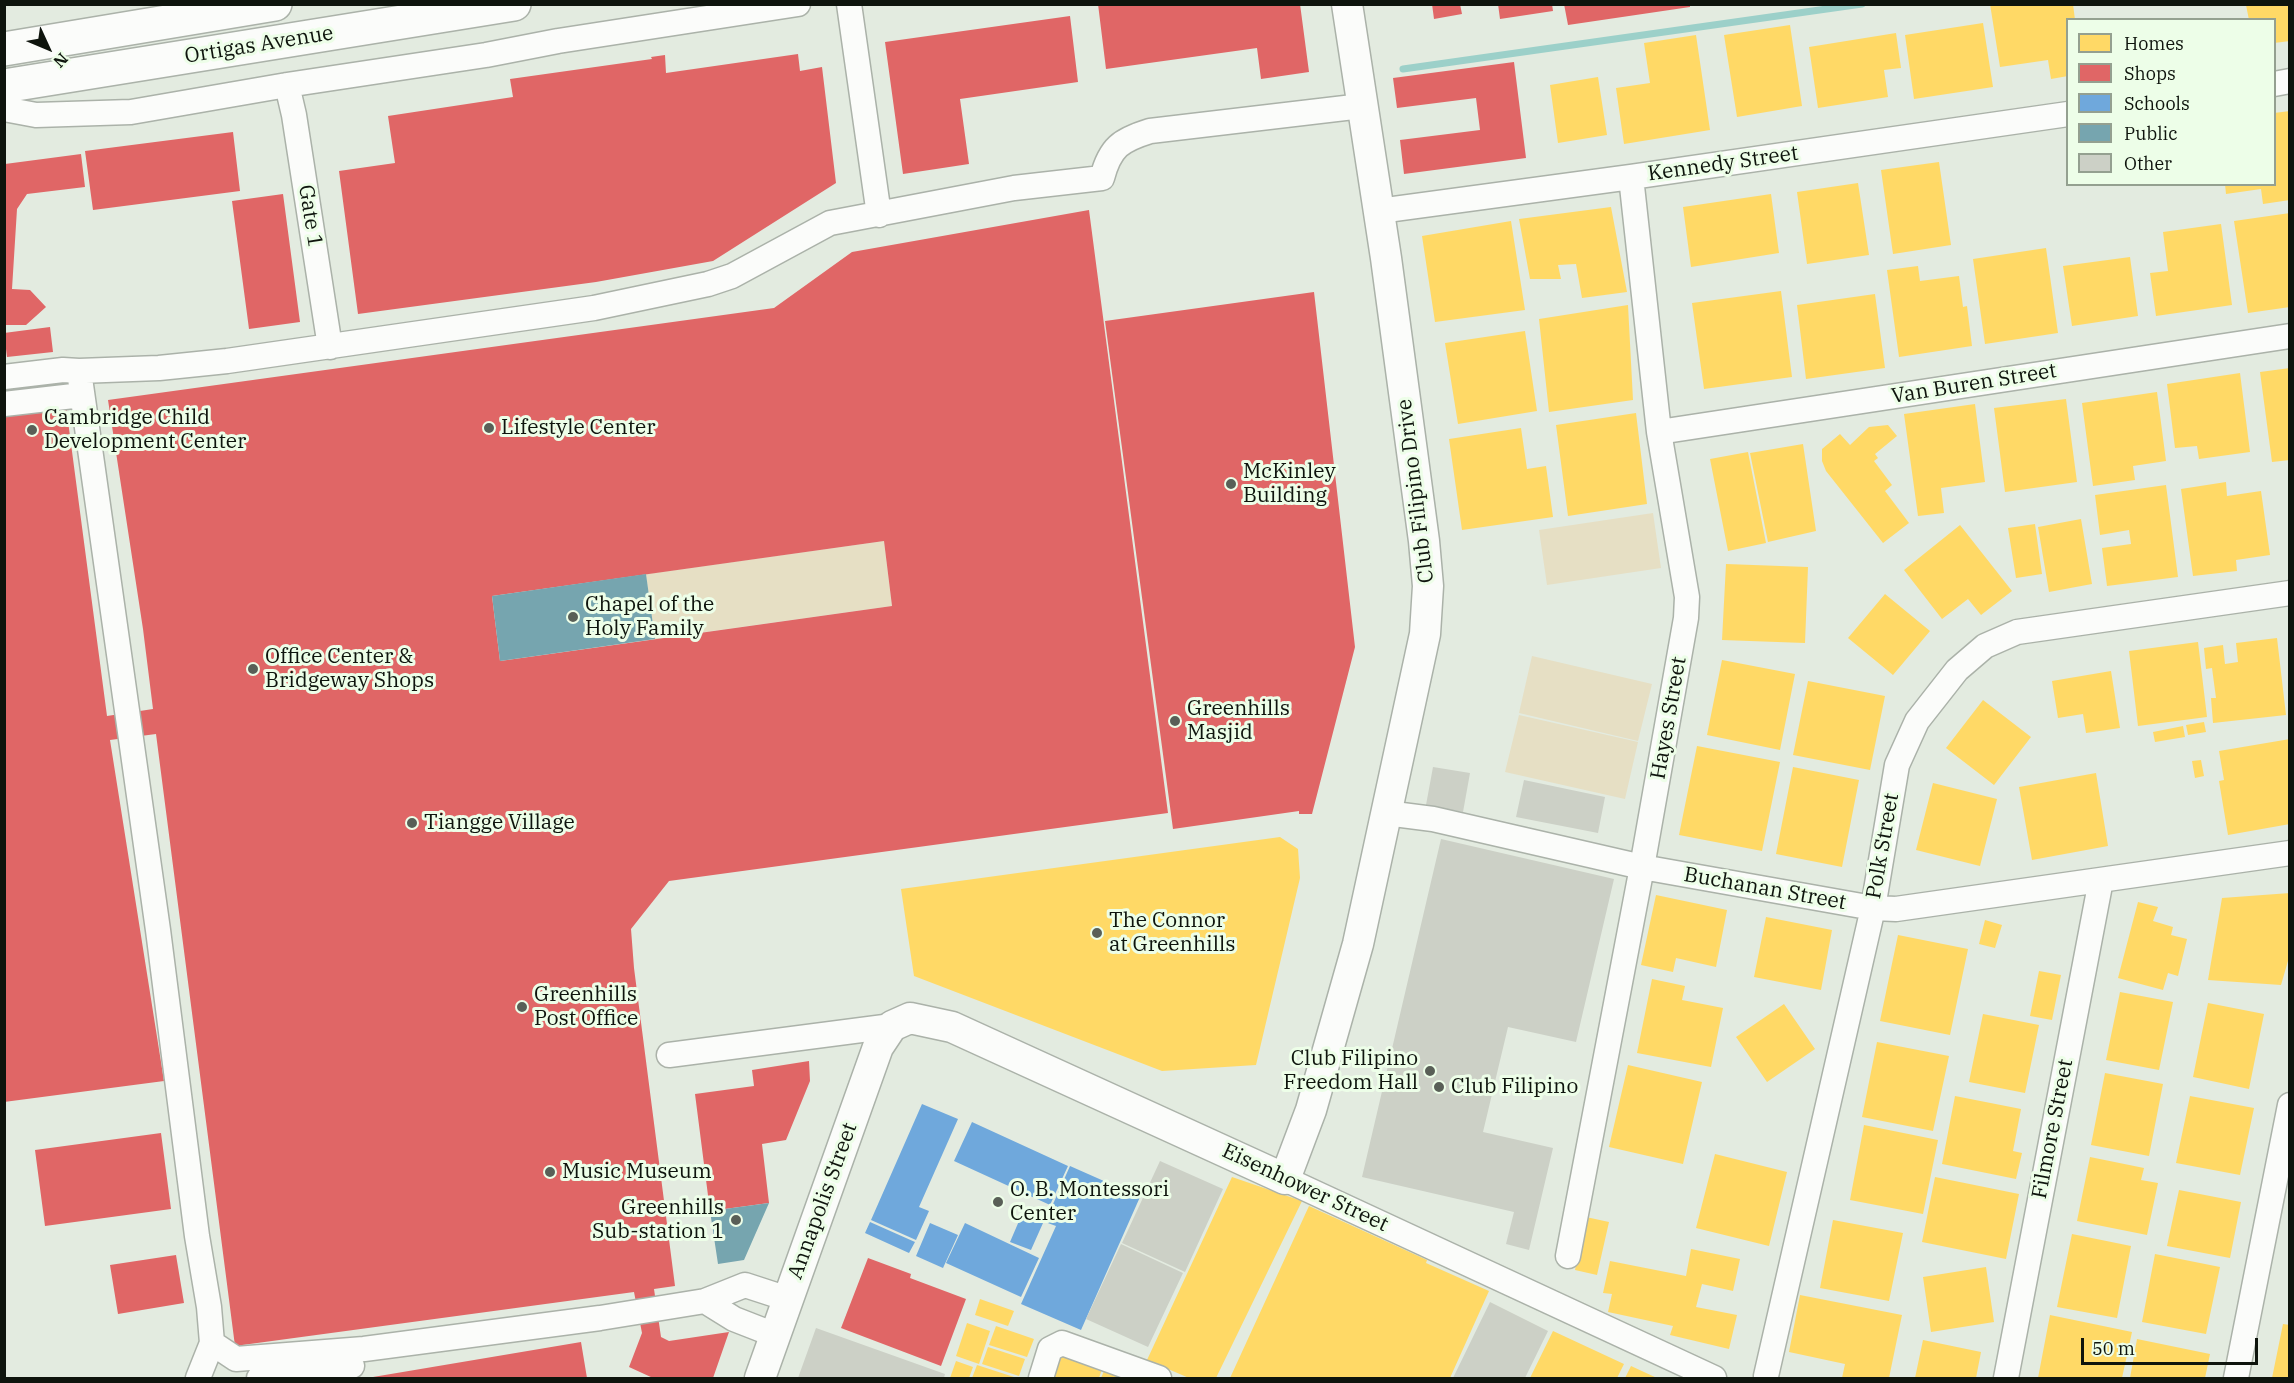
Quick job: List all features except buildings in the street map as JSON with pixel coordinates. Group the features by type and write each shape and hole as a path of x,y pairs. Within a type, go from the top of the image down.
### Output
{"main road":[{"name":"Ortigas Avenue","path":"4,49 274,4"},
{"name":"Ortigas Avenue","path":"4,86 514,4"}],"street":[{"path":"136,27 164,4"},
{"path":"4,109 36,115 131,112 798,4"},
{"path":"849,4 879,215"},
{"name":"Club Filipino Drive","path":"1285,1179 1311,1110 1358,944 1425,634 1428,586 1423,529 1347,4"},
{"name":"Gate 1","path":"287,85 294,115 330,347"},
{"path":"4,404 81,383 159,368 330,347 594,308 708,284 732,276 830,223 1014,188 1101,178 1108,156 1119,144 1150,131 1362,106"},
{"name":"Kennedy Street","path":"1378,211 2066,114"},
{"name":"Hayes Street","path":"1568,1256 1642,867 1688,597 1659,432 1631,177"},
{"name":"Van Buren Street","path":"1659,432 2289,336"},
{"path":"4,377 63,370 81,383 158,930 197,1236 209,1307 212,1343 198,1378"},
{"name":"Polk Street","path":"1767,1376 1873,908 1897,765 1917,721 1957,670 1985,646 2017,632 2289,593"},
{"name":"Buchanan Street","path":"1386,813 1432,819 1642,867 1873,908 1896,909 2289,852"},
{"name":"Filmore Street","path":"2006,1378 2101,880"},
{"name":"Eisenhower Street","path":"892,1026 910,1018 952,1027 1714,1378"},
{"path":"669,1055 892,1026"},
{"name":"Annapolis Street","path":"760,1378 878,1047 892,1026"},
{"path":"818,1036 859,1044 874,1060"},
{"path":"2236,1378 2289,1105"},
{"path":"212,1343 236,1359 364,1349 600,1318 705,1301 745,1285 788,1299"},
{"path":"705,1301 734,1319 775,1335"},
{"path":"1041,1378 1050,1349 1062,1343 1158,1378"},
{"path":"259,1378 352,1366"}],"shaded area":[{"path":"1653,513 1661,568 1547,585 1539,530"},
{"path":"884,541 892,606 655,639 646,574"},
{"path":"1532,656 1652,684 1638,741 1519,713"},
{"path":"1519,715 1638,742 1625,799 1505,772"}],"waterway":[{"path":"1403,69 1862,4"}],"place":[{"name":"Lifestyle Center","path":"489,428"},
{"name":"Cambridge Child Development Center","path":"32,430"},
{"name":"McKinley Building","path":"1231,484"},
{"name":"Chapel of the Holy Family","path":"573,617"},
{"name":"Office Center & Bridgeway Shops","path":"253,669"},
{"name":"Greenhills Masjid","path":"1175,721"},
{"name":"Tiangge Village","path":"412,823"},
{"name":"The Connor at Greenhills","path":"1097,933"},
{"name":"Greenhills Post Office","path":"522,1007"},
{"name":"Club Filipino Freedom Hall","path":"1430,1071"},
{"name":"Club Filipino","path":"1439,1087"},
{"name":"Music Museum","path":"550,1172"},
{"name":"O. B. Montessori Center","path":"998,1202"},
{"name":"Greenhills Sub-station 1","path":"736,1220"}]}
